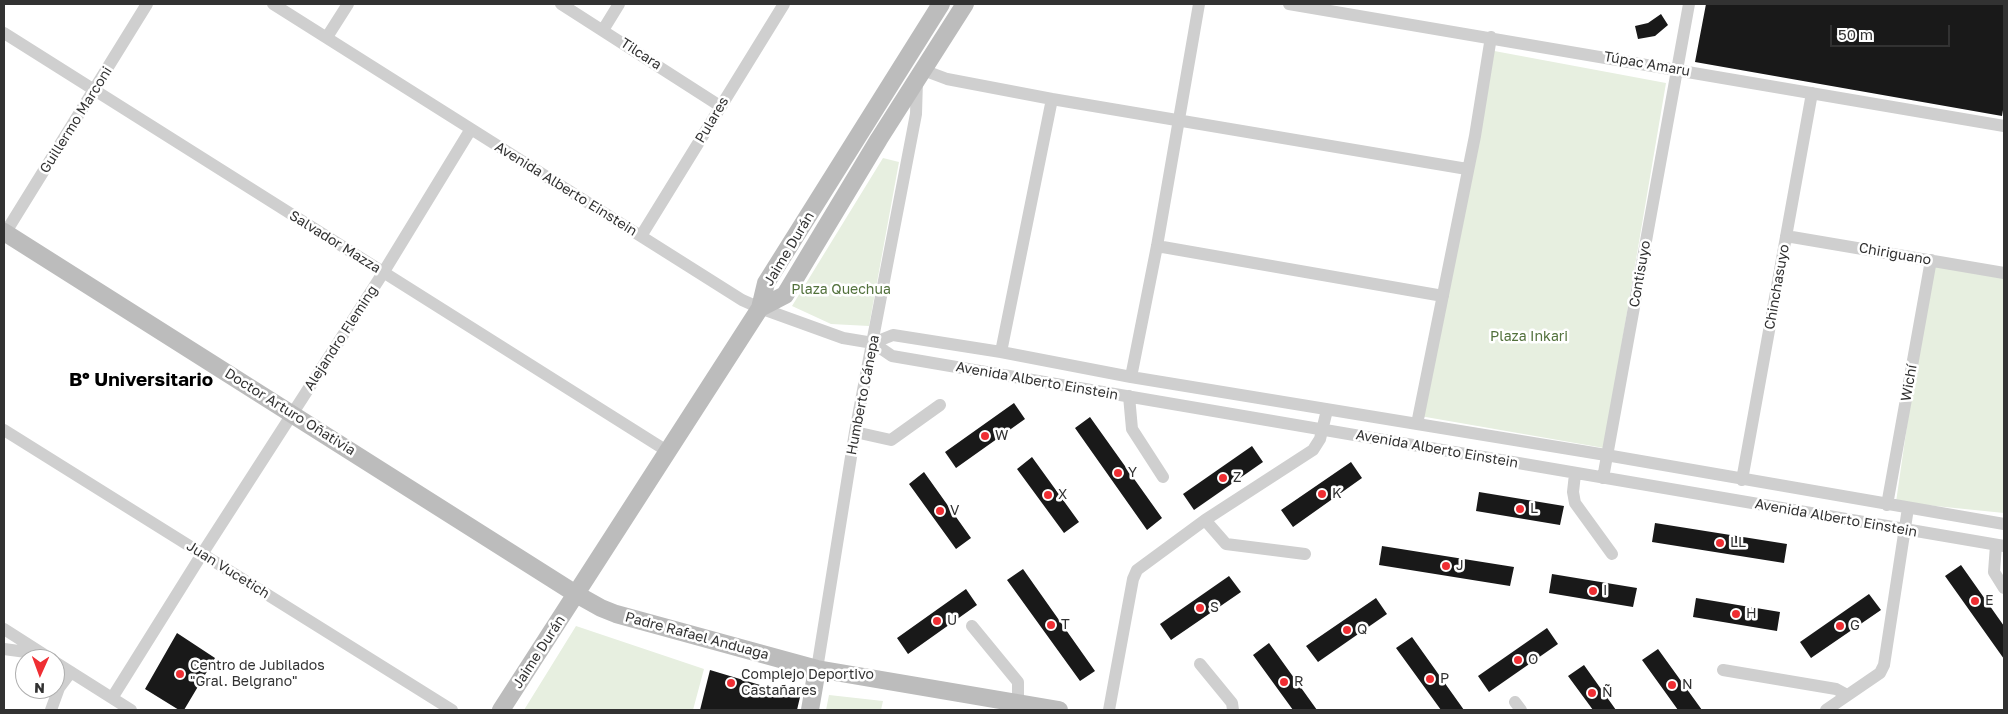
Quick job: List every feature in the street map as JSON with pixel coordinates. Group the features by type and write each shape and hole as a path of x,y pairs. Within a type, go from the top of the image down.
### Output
{"street":[{"name":"Guillermo Marconi","path":"4,233 147,4"},
{"name":"Avenida Alberto Einstein","path":"273,4 742,300 843,338 873,343 892,356 1323,429 1574,474 2000,545"},
{"path":"326,37 348,4"},
{"name":"Tilcara","path":"561,4 720,106"},
{"path":"603,30 619,4"},
{"name":"Pulares","path":"641,236 784,4"},
{"name":"Jaime Durán","path":"501,710 760,308 766,283 941,4"},
{"name":"Jaime Durán","path":"760,308 785,295 920,75 966,4"},
{"path":"1131,377 1157,246 1199,4"},
{"name":"Túpac Amaru","path":"1289,4 1492,37 2004,126"},
{"name":"Contisuyo","path":"1602,478 1689,4"},
{"name":"Salvador Mazza","path":"4,33 667,451"},
{"path":"1417,424 1475,136 1492,37"},
{"path":"920,75 1179,122 1467,169"},
{"name":"Humberto Cánepa","path":"810,710 855,432 916,114 920,75"},
{"name":"Chinchasuyo","path":"1742,480 1812,93"},
{"path":"1000,352 1052,99"},
{"name":"Alejandro Fleming","path":"112,698 202,554 383,273 471,129"},
{"name":"Doctor Arturo Oñativia","path":"4,233 293,413 576,594"},
{"name":"Chiriguano","path":"1786,236 2004,273"},
{"path":"1157,246 1443,296"},
{"name":"Wichí","path":"1887,505 1931,260"},
{"name":"Avenida Alberto Einstein","path":"873,343 893,335 1000,352 1131,377 1606,455 2004,524"},
{"path":"1129,396 1132,429 1163,477"},
{"path":"855,432 891,440 940,405"},
{"path":"1109,710 1133,579 1137,570 1205,520 1312,450 1317,445 1323,429 1327,410"},
{"name":"Juan Vucetich","path":"4,430 452,710"},
{"path":"1574,474 1573,492 1575,503 1612,554"},
{"path":"1826,710 1880,673 1884,665 1908,508"},
{"path":"1205,520 1226,544 1305,554"},
{"path":"2000,545 1994,572 2004,588"},
{"name":"Padre Rafael Anduaga","path":"576,594 616,614 817,669 1059,710"},
{"path":"972,626 1018,682 1018,703"},
{"path":"4,629 35,649"},
{"path":"1200,664 1232,703 1233,710"},
{"path":"65,668 131,710"},
{"path":"1723,670 1836,689 1847,695"},
{"path":"51,710 59,688 71,672"}],"green space":[{"name":"Plaza Inkari","path":"1489,50 1666,83 1604,448 1420,416"},
{"name":"Plaza Quechua","path":"883,158 899,162 869,326 831,324 792,306"},
{"path":"1931,260 2004,273 2004,513 1896,502"},
{"path":"576,626 704,669 693,710 524,710"},
{"path":"829,695 883,701 881,710 826,710"}],"building":[{"path":"1706,4 2004,4 2004,104 2002,116 1695,62"},
{"path":"1661,14 1668,25 1655,36 1638,39 1635,26 1648,23"},
{"name":"W","path":"1014,403 1025,419 956,468 945,452"},
{"name":"Y","path":"1090,417 1162,518 1147,530 1075,428"},
{"name":"Z","path":"1252,446 1263,462 1194,510 1183,494"},
{"name":"X","path":"1032,457 1079,522 1064,533 1017,469"},
{"name":"K","path":"1351,462 1362,478 1293,527 1281,510"},
{"name":"V","path":"924,472 971,538 956,549 909,484"},
{"name":"L","path":"1479,492 1564,506 1560,525 1476,511"},
{"name":"LL","path":"1655,523 1787,544 1784,563 1652,542"},
{"name":"J","path":"1382,546 1514,567 1510,586 1379,565"},
{"name":"E","path":"1961,565 2004,626 2004,659 1945,576"},
{"name":"T","path":"1023,569 1095,671 1080,681 1007,580"},
{"name":"I","path":"1552,574 1637,588 1633,607 1549,593"},
{"name":"S","path":"1229,576 1241,592 1171,640 1160,624"},
{"name":"U","path":"966,589 977,605 908,654 897,638"},
{"name":"G","path":"1869,594 1881,610 1811,658 1800,642"},
{"name":"Q","path":"1376,598 1387,614 1318,662 1306,646"},
{"name":"H","path":"1696,598 1780,612 1777,631 1693,617"},
{"name":"O","path":"1547,628 1558,644 1489,692 1478,676"},
{"name":"Centro de Jubilados \"Gral. Belgrano\"","path":"177,633 215,658 184,710 179,710 145,689"},
{"name":"P","path":"1412,637 1464,710 1441,710 1396,648"},
{"name":"R","path":"1269,643 1317,710 1293,710 1253,655"},
{"name":"N","path":"1658,649 1702,710 1678,710 1642,660"},
{"name":"Ñ","path":"1584,665 1616,710 1593,710 1568,676"},
{"name":"Complejo Deportivo Castañares","path":"710,670 800,697 797,710 700,710"}],"place":[{"name":"W","path":"985,436"},
{"name":"Y","path":"1118,473"},
{"name":"Z","path":"1223,478"},
{"name":"K","path":"1322,494"},
{"name":"X","path":"1048,495"},
{"name":"L","path":"1520,509"},
{"name":"V","path":"940,511"},
{"name":"LL","path":"1720,543"},
{"name":"J","path":"1446,566"},
{"name":"I","path":"1593,591"},
{"name":"E","path":"1975,601"},
{"name":"S","path":"1200,608"},
{"name":"H","path":"1736,614"},
{"name":"U","path":"937,621"},
{"name":"T","path":"1051,625"},
{"name":"G","path":"1840,626"},
{"name":"Q","path":"1347,630"},
{"name":"O","path":"1518,660"},
{"name":"Centro de Jubilados \"Gral. Belgrano\"","path":"180,674"},
{"name":"P","path":"1430,679"},
{"name":"R","path":"1284,682"},
{"name":"Complejo Deportivo Castañares","path":"731,683"},
{"name":"N","path":"1672,685"},
{"name":"Ñ","path":"1592,693"}],"district":[{"name":"Bº Universitario","path":"141,380"}]}
